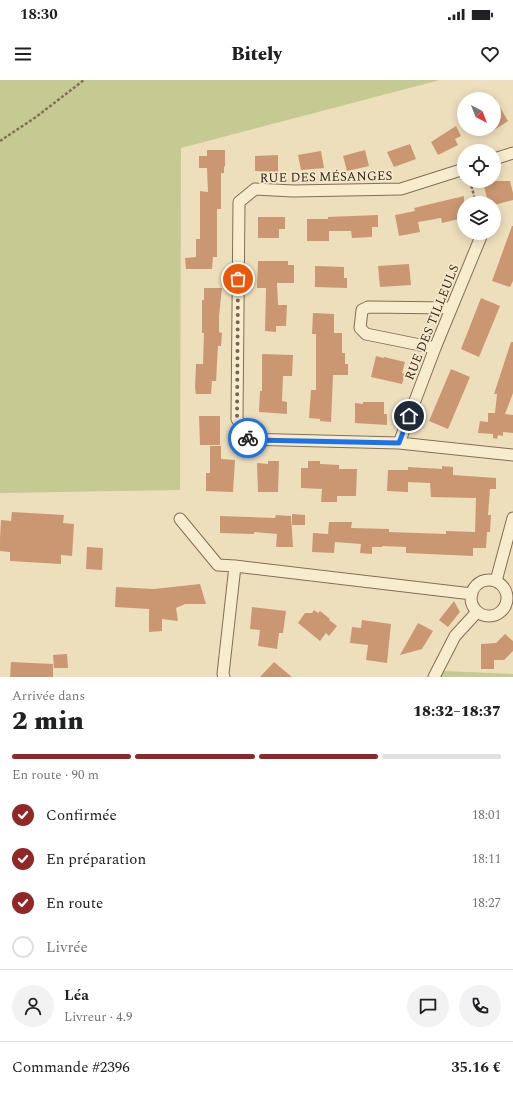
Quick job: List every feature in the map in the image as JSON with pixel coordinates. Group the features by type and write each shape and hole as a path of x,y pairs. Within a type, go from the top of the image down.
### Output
{"street":[{"path":"501,156 513,152"},
{"name":"RUE DES MÉSANGES","path":"457,171 401,189 293,192 255,189 239,202 237,419 249,440 399,443 513,455"},
{"name":"RUE DES TILLEULS","path":"399,443 451,308 479,240"},
{"path":"436,348 366,334 360,328 362,310 368,307 451,308"},
{"path":"496,581 513,518"},
{"path":"180,519 218,565 472,594"},
{"path":"224,677 223,674 235,566"},
{"path":"484,580 496,581 502,584 510,595 506,606 498,614 487,616 477,612 472,604 472,594 474,588 478,583 484,580"},
{"path":"434,677 455,636 477,612"}],"path":[{"path":"0,141 41,113 84,80"}],"green space":[{"path":"0,80 440,80 181,148 180,490 0,493"},
{"path":"443,671 513,674 513,677 440,677"}],"building":[{"path":"501,109 508,121 501,126"},
{"path":"456,126 457,136 461,136 455,139 457,146 438,155 431,142"},
{"path":"410,144 416,159 394,167 387,152"},
{"path":"207,150 225,150 224,173 221,173 221,209 217,209 217,257 213,257 212,269 186,269 185,258 196,257 196,239 200,239 200,191 208,192 207,168 199,168 199,156 207,156"},
{"path":"365,150 369,166 347,171 343,156"},
{"path":"321,151 324,168 301,170 298,155"},
{"path":"278,155 278,172 255,171 255,156"},
{"path":"501,181 510,181 513,200 501,203 501,196 486,196 485,188 501,188"},
{"path":"457,198 457,219 442,223 441,218 418,222 420,232 399,236 395,215 415,211 414,208"},
{"path":"378,215 378,227 372,227 372,237 352,238 351,231 329,231 329,241 307,241 307,219"},
{"path":"258,217 285,217 285,229 279,229 279,238 258,238"},
{"path":"512,226 513,281 510,287 492,281"},
{"path":"258,261 288,261 288,265 294,265 294,283 277,283 278,305 287,305 286,326 276,326 276,332 265,331 266,288 257,288"},
{"path":"409,264 411,285 380,287 378,266"},
{"path":"315,266 344,267 344,278 347,278 347,288 315,287"},
{"path":"204,288 222,288 219,332 222,333 221,346 218,346 216,381 212,381 211,394 196,394 196,364 203,364 204,333 202,333 202,300 204,300"},
{"path":"481,298 500,306 479,357 461,349"},
{"path":"313,313 334,314 334,333 342,333 342,353 345,353 345,364 348,364 348,375 333,375 331,422 309,418 311,390 316,390 316,334 312,334"},
{"path":"511,342 513,342 513,393 505,414 513,415 513,433 503,432 503,436 498,435 497,439 493,438 493,434 478,433 480,421 488,422 488,413 495,413 497,394 494,394"},
{"path":"262,354 293,355 292,376 283,376 282,401 287,402 287,414 259,412 260,391 262,391"},
{"path":"376,356 405,362 402,373 405,374 402,384 371,377"},
{"path":"451,369 470,377 448,429 429,421"},
{"path":"363,402 384,402 384,414 387,414 387,425 355,423 355,403 363,404"},
{"path":"199,416 220,416 220,445 200,445"},
{"path":"210,446 221,446 221,459 235,460 233,492 206,491 206,473 210,473"},
{"path":"268,461 279,461 278,492 258,492 257,463 268,464"},
{"path":"308,461 320,461 320,464 339,465 339,469 357,469 356,496 337,496 337,502 321,502 322,489 301,488 301,468 308,468"},
{"path":"442,466 453,467 453,475 496,478 496,489 490,489 488,515 491,515 490,532 487,532 486,548 473,548 473,556 406,553 406,547 382,546 372,547 372,554 360,553 361,544 335,542 334,553 312,552 313,533 328,534 329,522 352,522 351,528 389,529 389,532 446,534 446,531 475,532 476,498 431,497 430,483 408,482 408,492 387,491 388,470 408,470 408,467 442,469"},
{"path":"12,512 64,515 63,523 74,524 72,556 61,555 61,564 10,561 10,552 0,551 0,539 1,520 11,521"},
{"path":"292,514 305,515 305,525 292,525"},
{"path":"276,515 291,516 293,547 276,547 277,534 254,532 254,534 220,533 220,516 275,518"},
{"path":"87,547 103,548 102,570 86,569"},
{"path":"200,584 206,604 185,604 176,608 178,621 162,619 162,631 149,632 149,609 115,607 116,587 154,589"},
{"path":"454,601 460,612 448,627 439,620"},
{"path":"252,607 286,611 283,633 279,633 277,649 258,646 260,630 250,629"},
{"path":"314,610 318,613 320,611 337,626 329,636 326,633 320,641 298,623 305,613 312,613"},
{"path":"362,620 391,624 387,663 366,660 368,645 350,643 352,627 361,628"},
{"path":"418,623 433,631 422,649 400,655"},
{"path":"505,634 513,641 513,651 504,660 494,660 494,669 481,669 481,644 496,643"},
{"path":"67,654 68,668 54,668 53,655"},
{"path":"11,662 53,664 53,677 10,677"},
{"path":"274,662 292,677 260,677"}],"way so far":[{"path":"238,279 237,419 248,438"}],"route":[{"path":"248,438 249,440 399,443 409,416"}]}
